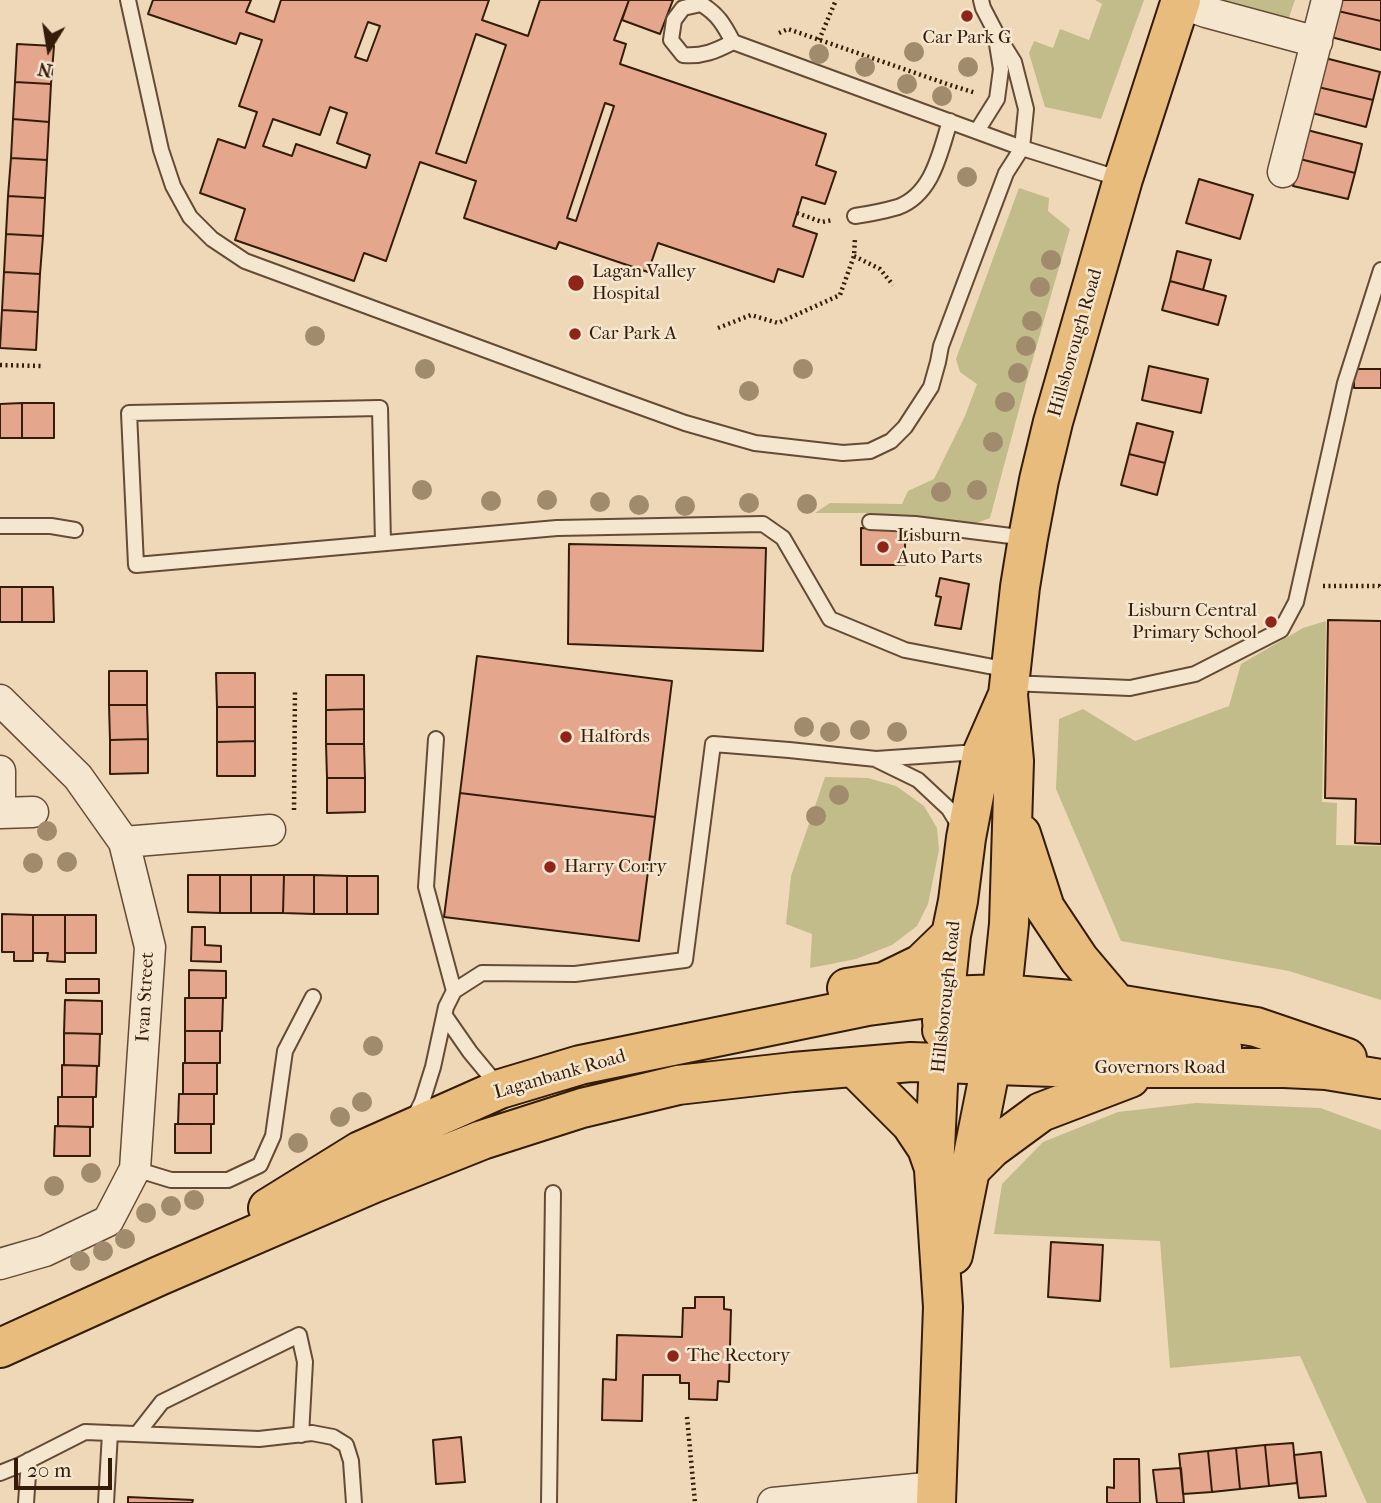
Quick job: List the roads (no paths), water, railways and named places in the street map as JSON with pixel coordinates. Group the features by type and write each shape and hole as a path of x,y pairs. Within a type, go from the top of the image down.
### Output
{"main road":[{"name":"Hillsborough Road","path":"936,1495 943,1307 952,1170 942,1030 951,935 966,838 998,758 1028,538 1053,422 1123,179 1181,2"},
{"name":"Hillsborough Road","path":"952,1170 995,1048 1003,994 1009,924 1012,805 998,758"},
{"path":"1012,805 1045,908 1079,960 1117,1004"},
{"path":"655,1050 698,1020 775,1000 884,982 920,964 951,935"},
{"path":"1003,994 1117,1004 1256,1027 1381,1070"},
{"name":"Laganbank Road","path":"0,1348 374,1183 482,1140 582,1108 678,1085 911,1062 942,1030 1003,994"},
{"name":"Laganbank Road","path":"159,1276 360,1151 500,1089 580,1065 868,1006 942,1030"},
{"path":"942,1030 995,1048 1085,1032 1209,1045 1326,1070"},
{"name":"Governors Road","path":"995,1048 1082,1068 1326,1070 1381,1079"},
{"path":"855,1068 911,1124 927,1148 952,1170 992,1148 1041,1112 1124,1079 1172,1068"}],"street":[{"path":"1283,172 1327,0"},
{"path":"1181,2 1206,12 1317,42"},
{"name":"Ivan Street","path":"0,700 78,778 124,842 150,947 135,1169 108,1221 46,1251 0,1264"},
{"path":"0,771 0,802"},
{"path":"0,813 33,813"},
{"path":"124,842 270,830"},
{"path":"773,1503 936,1495"}],"lane":[{"path":"128,0 162,150 173,186 190,217 212,239 245,261 673,419 755,443 843,453 870,451 891,441 905,426 931,387 940,346 981,236 1006,173 1022,148 1026,109 1014,62 996,33 981,0"},
{"path":"733,43 697,57 683,55 671,40 674,20 683,8 701,4 713,11 733,43 1022,148 1123,179"},
{"path":"977,131 997,99 1001,69 996,33"},
{"path":"855,216 901,206 920,192 929,179 950,121"},
{"path":"383,543 380,408 129,413 135,565 557,528 763,524 783,538 830,619 905,650 1009,683 1130,688 1195,674 1281,630 1297,602 1345,383 1381,270"},
{"path":"870,522 915,524 1028,538"},
{"path":"0,526 51,526 75,530"},
{"path":"436,739 426,887 454,991"},
{"path":"409,1128 422,1102 433,1067 446,1007 454,991 482,973 575,974 685,960 713,744 876,759 962,753 998,758"},
{"path":"876,759 918,780 949,809 966,838"},
{"path":"135,1169 171,1180 228,1180 260,1165 274,1136 285,1051 313,997"},
{"path":"444,1016 500,1089"},
{"path":"549,1503 553,1193"},
{"path":"137,1434 162,1402 299,1335 305,1362 300,1435"},
{"path":"0,1473 85,1432 260,1440 312,1433 333,1437 345,1445 351,1461 354,1503"},
{"path":"106,1503 110,1433"},
{"path":"26,1503 29,1460"}],"place":[{"name":"Car Park G","path":"967,16"},
{"name":"Lagan Valley Hospital","path":"576,283"},
{"name":"Car Park A","path":"575,334"},
{"name":"Lisburn Auto Parts","path":"883,547"},
{"name":"Lisburn Central Primary School","path":"1271,622"},
{"name":"Halfords","path":"566,737"},
{"name":"Harry Corry","path":"550,867"},
{"name":"The Rectory","path":"673,1356"}]}
